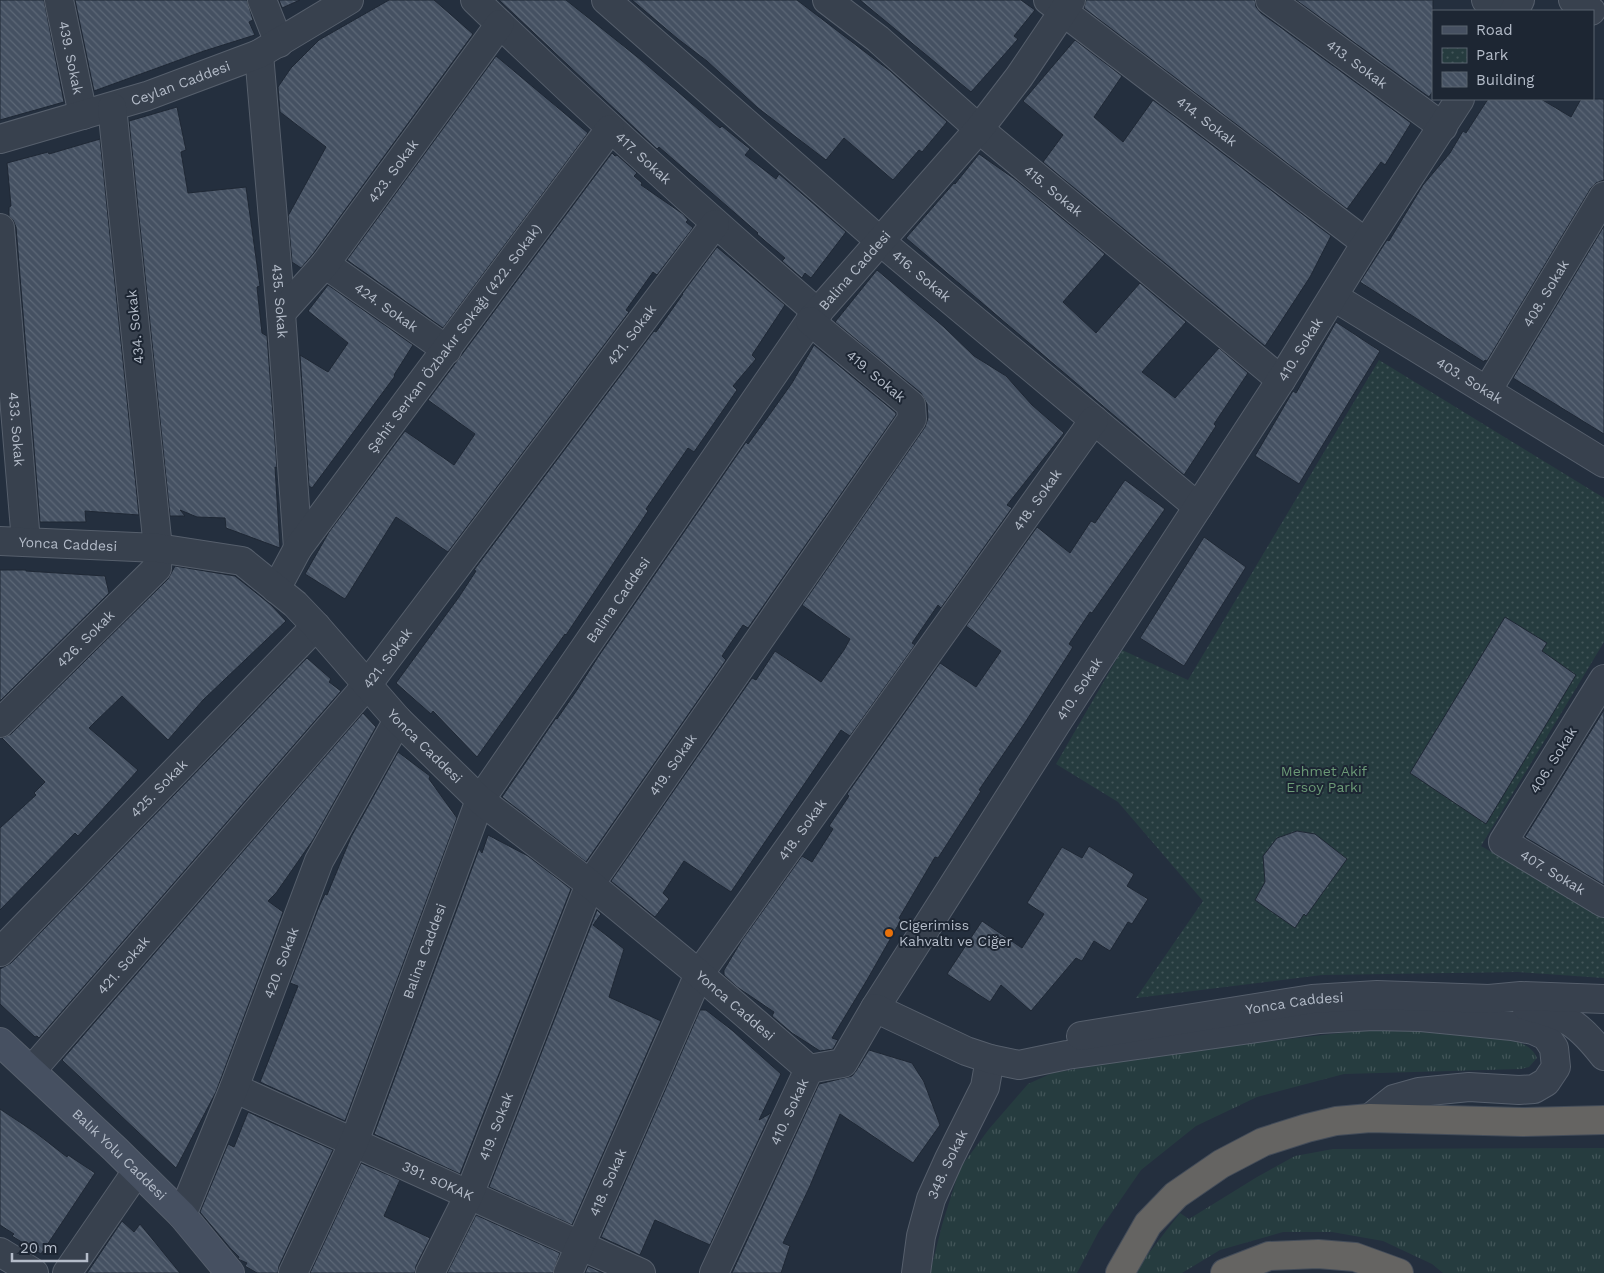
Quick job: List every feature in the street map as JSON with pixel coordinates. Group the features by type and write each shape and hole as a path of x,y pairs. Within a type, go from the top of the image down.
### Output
{"highway":[{"path":"1120,1273 1148,1224 1176,1195 1221,1164 1263,1142 1307,1128 1370,1118 1522,1122 1604,1120"},
{"path":"1225,1273 1269,1256 1318,1254 1354,1257 1399,1273"}],"main road":[{"name":"Balık Yolu Caddesi","path":"0,1042 32,1070 182,1214 230,1273"}],"street":[{"name":"439. Sokak","path":"59,0 83,115"},
{"name":"435. Sokak","path":"262,0 269,49 281,313 298,548"},
{"name":"Ceylan Caddesi","path":"0,139 112,107 269,49 349,0"},
{"name":"417. Sokak","path":"475,0 610,129 814,317"},
{"name":"416. Sokak","path":"606,0 880,241 1198,507"},
{"name":"415. Sokak","path":"827,0 878,40 979,129 1281,380"},
{"name":"413. Sokak","path":"1270,0 1443,127"},
{"path":"1486,0 1500,10"},
{"path":"1573,0 1589,10"},
{"name":"Balina Caddesi","path":"293,1273 354,1142 480,800 814,317 979,129 1019,77 1061,4"},
{"name":"414. Sokak","path":"1061,4 1366,243"},
{"name":"423. Sokak","path":"281,313 326,264 500,24"},
{"name":"410. Sokak","path":"714,1273 809,1069 843,1063 875,1008 1281,380 1366,243 1459,100"},
{"name":"434. Sokak","path":"112,107 158,548"},
{"name":"Şehit Serkan Özbakır Sokağı (422. Sokak)","path":"276,588 298,548 610,129"},
{"name":"408. Sokak","path":"1487,391 1604,196"},
{"name":"421. Sokak","path":"32,1070 366,685 715,224"},
{"name":"433. Sokak","path":"0,228 13,541"},
{"name":"424. Sokak","path":"326,264 447,350"},
{"name":"403. Sokak","path":"1334,297 1604,463"},
{"name":"419. Sokak","path":"430,1273 469,1195 590,884 912,419 911,405 814,317"},
{"name":"418. Sokak","path":"568,1273 699,974 1094,420"},
{"name":"Yonca Caddesi","path":"13,541 158,548 242,562 295,604 398,720 480,800 590,884 699,974 809,1069"},
{"name":"426. Sokak","path":"0,723 157,568 158,548"},
{"name":"425. Sokak","path":"0,952 316,626"},
{"name":"406. Sokak","path":"1503,842 1604,679"},
{"name":"420. Sokak","path":"182,1214 234,1088 320,861 398,720"},
{"name":"407. Sokak","path":"1503,842 1604,902"},
{"name":"Yonca Caddesi","path":"990,1058 1049,1042 1101,1032 1312,998 1377,995 1489,999 1522,996 1604,999"},
{"path":"1489,999 1554,1012 1577,1025 1604,1056"},
{"path":"875,1008 966,1050 1019,1065 1067,1055 1320,1019 1373,1016 1421,1017 1512,1026 1533,1030 1546,1036 1554,1048 1556,1067 1546,1082 1534,1089 1519,1090 1469,1086 1419,1092 1394,1100 1370,1118"},
{"name":"348. Sokak","path":"916,1273 921,1236 931,1199 985,1087 990,1058"},
{"name":"391. sOKAK","path":"234,1088 641,1273"},
{"path":"67,1273 137,1171"},
{"path":"0,1252 34,1273"}],"green space":[{"name":"Mehmet Akif Ersoy Parkı","path":"1379,360 1604,498 1604,642 1481,846 1604,916 1604,978 1517,972 1322,975 1136,998 1203,901 1118,802 1056,764 1122,650 1188,680"},
{"path":"1391,1027 1510,1039 1529,1048 1537,1058 1529,1067 1521,1069 1344,1074 1257,1097 1196,1126 1141,1170 1099,1231 1077,1273 930,1273 942,1225 960,1168 989,1129 1028,1084 1052,1073 1178,1052"},
{"path":"1604,1148 1604,1273 1443,1273 1432,1264 1383,1241 1332,1232 1283,1232 1220,1250 1182,1273 1136,1273 1141,1263 1180,1213 1189,1219 1295,1156 1333,1149"}],"building":[{"path":"0,0 44,0 64,102 0,120"},
{"path":"75,0 247,0 253,20 249,22 255,35 204,51 94,91"},
{"path":"279,0 300,0 282,8"},
{"path":"389,0 434,0 473,34 301,268 292,262 288,216 326,147 280,112 278,87 291,68 319,40"},
{"path":"499,0 566,0 641,60 720,128 722,126 750,149 745,155 776,179 779,174 846,232 811,278 805,273 802,278 782,261 785,258 758,233 659,147 657,149"},
{"path":"632,0 797,0 890,71 947,122 922,152 919,150 893,180 844,138 826,160 758,108 707,61"},
{"path":"860,0 1021,0 1035,10 1014,36 1018,39 971,92"},
{"path":"1086,0 1255,0 1256,7 1261,13 1411,123 1385,165 1381,162 1347,209 1084,8"},
{"path":"1296,0 1433,0 1432,92 1429,97"},
{"path":"1075,40 1122,76 1094,117 1123,142 1153,100 1331,236 1310,277 1265,346 1043,162 1063,135 1023,101"},
{"path":"496,56 588,133 443,328 347,260"},
{"path":"1604,99 1604,180 1596,183 1591,188 1487,361 1485,360 1484,362 1360,282 1387,240 1389,241 1423,185 1450,153 1463,131 1466,133 1487,100 1543,100 1571,117 1580,100"},
{"path":"177,107 186,150 181,152 188,193 246,187 260,286 257,287 262,333 267,336 277,468 275,467 280,548 226,528 225,518 197,517 180,510 185,516 170,516 129,121"},
{"path":"100,139 139,515 85,511 86,522 40,522 16,227 9,216 9,207 11,206 7,163 48,152 49,154"},
{"path":"612,153 615,156 617,155 637,173 634,176 642,183 641,185 683,214 688,220 686,222 693,228 657,275 653,272 626,310 629,312 448,552 396,517 345,599 305,574 329,532 405,431 454,465 475,434 428,400"},
{"path":"979,154 1016,180 1105,254 1063,302 1096,333 1140,283 1186,322 1142,372 1175,398 1219,348 1248,373 1214,424 1216,426 1184,475 906,238 955,184"},
{"path":"1604,226 1604,434 1513,378"},
{"path":"717,247 785,305 752,355 756,359 733,386 737,390 694,452 688,448 646,509 648,511 566,635 477,757 433,711 431,714 396,683 459,597 476,571 474,570 654,331 656,332"},
{"path":"877,270 944,327 974,356 1006,376 1032,405 1064,433 1007,505 1012,508 941,608 938,605 912,643 915,645 850,736 841,730 731,892 684,861 663,893 669,899 655,917 611,881 752,678 756,680 775,651 821,682 844,650 850,639 802,605 925,427 928,418 927,404 921,393 835,322"},
{"path":"328,285 413,345 395,376 312,488 309,486 300,355 328,372 348,343 308,311"},
{"path":"1336,322 1380,351 1299,484 1255,456 1293,391 1296,393"},
{"path":"814,345 896,413 896,415 748,628 743,625 722,656 726,660 586,862 502,797 746,442 748,444 792,383"},
{"path":"1125,480 1165,509 1092,613 1090,612 1069,644 1073,647 979,790 981,791 938,858 935,857 899,918 901,920 867,980 832,1038 838,1040 833,1049 820,1051 792,1033 772,1016 774,1012 737,987 724,975 724,970 742,940 802,856 812,862 833,829 829,826 849,796 847,794 940,663 976,687 1001,651 966,626 1037,527 1070,553 1091,521 1095,523"},
{"path":"1204,537 1246,567 1184,666 1140,638"},
{"path":"175,566 235,576 271,605 286,621 203,700 168,740 122,696 89,728 138,770 78,836 75,833 0,910 0,828 36,795 34,793 45,782 2,738 11,734 168,579"},
{"path":"0,570 105,576 109,593 0,701"},
{"path":"1505,617 1547,643 1542,651 1576,675 1486,824 1410,773"},
{"path":"307,658 331,679 329,682 341,691 39,1038 35,1037 0,1004 0,969 11,963"},
{"path":"1604,710 1604,885 1525,837"},
{"path":"363,713 376,727 313,840 276,893 268,901 283,912 216,1092 176,1168 62,1060"},
{"path":"398,752 430,776 429,779 457,818 345,1121 260,1082 298,986 290,983 318,909 325,894 327,895 351,837"},
{"path":"1297,831 1315,834 1347,859 1306,916 1304,914 1295,928 1255,900 1265,882 1263,856 1277,838"},
{"path":"488,835 528,856 571,889 460,1174 374,1134 479,849 482,853"},
{"path":"1089,846 1134,874 1127,886 1148,899 1132,924 1128,922 1110,951 1094,941 1082,961 1076,958 1031,1011 1001,985 990,1002 947,974 982,921 1022,948 1044,914 1027,903 1062,847 1082,858"},
{"path":"597,910 601,914 593,925 624,949 609,997 661,1021 572,1225 489,1187"},
{"path":"700,1010 706,1010 733,1031 781,1074 759,1120 771,1113 710,1245 655,1220 640,1255 601,1237"},
{"path":"869,1050 912,1063 924,1082 940,1125 913,1163 840,1114 810,1186 783,1243 790,1246 781,1273 732,1273 819,1084 852,1076"},
{"path":"0,1109 67,1157 68,1155 95,1173 41,1254 12,1236 14,1234 0,1225"},
{"path":"248,1112 333,1150 279,1266 278,1273 257,1273 245,1266 247,1263 238,1259 239,1257 200,1212 228,1144 234,1147"},
{"path":"361,1163 400,1180 384,1216 430,1238 416,1266 415,1273 310,1273"},
{"path":"476,1215 560,1253 553,1273 447,1273"},
{"path":"122,1221 134,1232 140,1224 180,1273 87,1273"},
{"path":"588,1266 603,1273 585,1273"}],"place":[{"name":"Cigerimiss Kahvaltı ve Ciğer","path":"889,933"}]}
